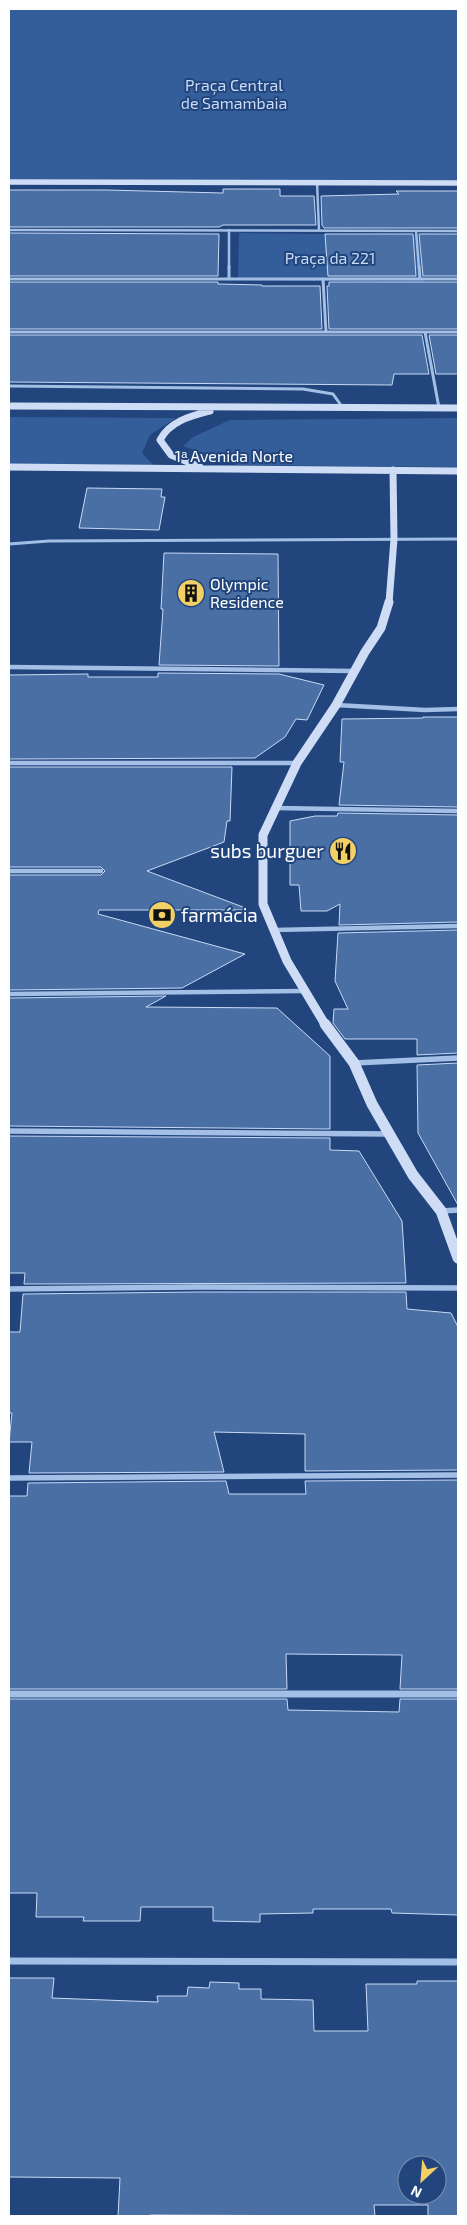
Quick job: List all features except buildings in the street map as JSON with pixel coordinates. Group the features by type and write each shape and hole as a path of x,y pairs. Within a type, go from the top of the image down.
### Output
{"street":[{"path":"9,182 458,183"},
{"path":"317,182 319,230"},
{"path":"9,230 458,231"},
{"path":"229,230 229,279"},
{"path":"416,231 420,279"},
{"path":"9,278 458,279"},
{"path":"323,279 326,332"},
{"path":"9,332 458,332"},
{"path":"425,332 439,408"},
{"path":"9,386 303,389 333,394 343,408"},
{"path":"9,406 458,408"},
{"path":"212,470 174,456 167,451 160,440 166,431 184,420 226,408"},
{"name":"1ᵃ Avenida Norte","path":"9,467 458,471"},
{"path":"393,470 394,539 389,603 381,628 336,704 297,763 263,835 263,904 287,961 328,1029 354,1063 372,1104 413,1175 441,1211 458,1258"},
{"path":"9,544 49,540 458,540"},
{"path":"9,667 244,668 354,671"},
{"path":"336,704 425,710 458,709"},
{"path":"9,763 297,763"},
{"path":"275,808 458,811"},
{"path":"9,871 101,871"},
{"path":"274,930 458,926"},
{"path":"9,994 305,991"},
{"path":"354,1063 458,1058"},
{"path":"9,1131 390,1134"},
{"path":"441,1211 458,1210"},
{"path":"9,1289 198,1287 458,1288"},
{"path":"9,1478 458,1475"},
{"path":"9,1694 458,1694"},
{"path":"9,1961 458,1962"}],"green space":[{"name":"Praça Central de Samambaia","path":"9,9 458,9 458,181 9,180"},
{"name":"Praça da 221","path":"239,233 418,235 424,282 238,280"},
{"path":"9,417 176,418 150,435 142,453 153,465 9,464"},
{"path":"458,418 458,467 238,465 183,446 193,437 230,420"}],"place":[{"name":"Olympic Residence","path":"191,593"},
{"name":"subs burguer","path":"343,851"},
{"name":"farmácia","path":"162,915"}]}
